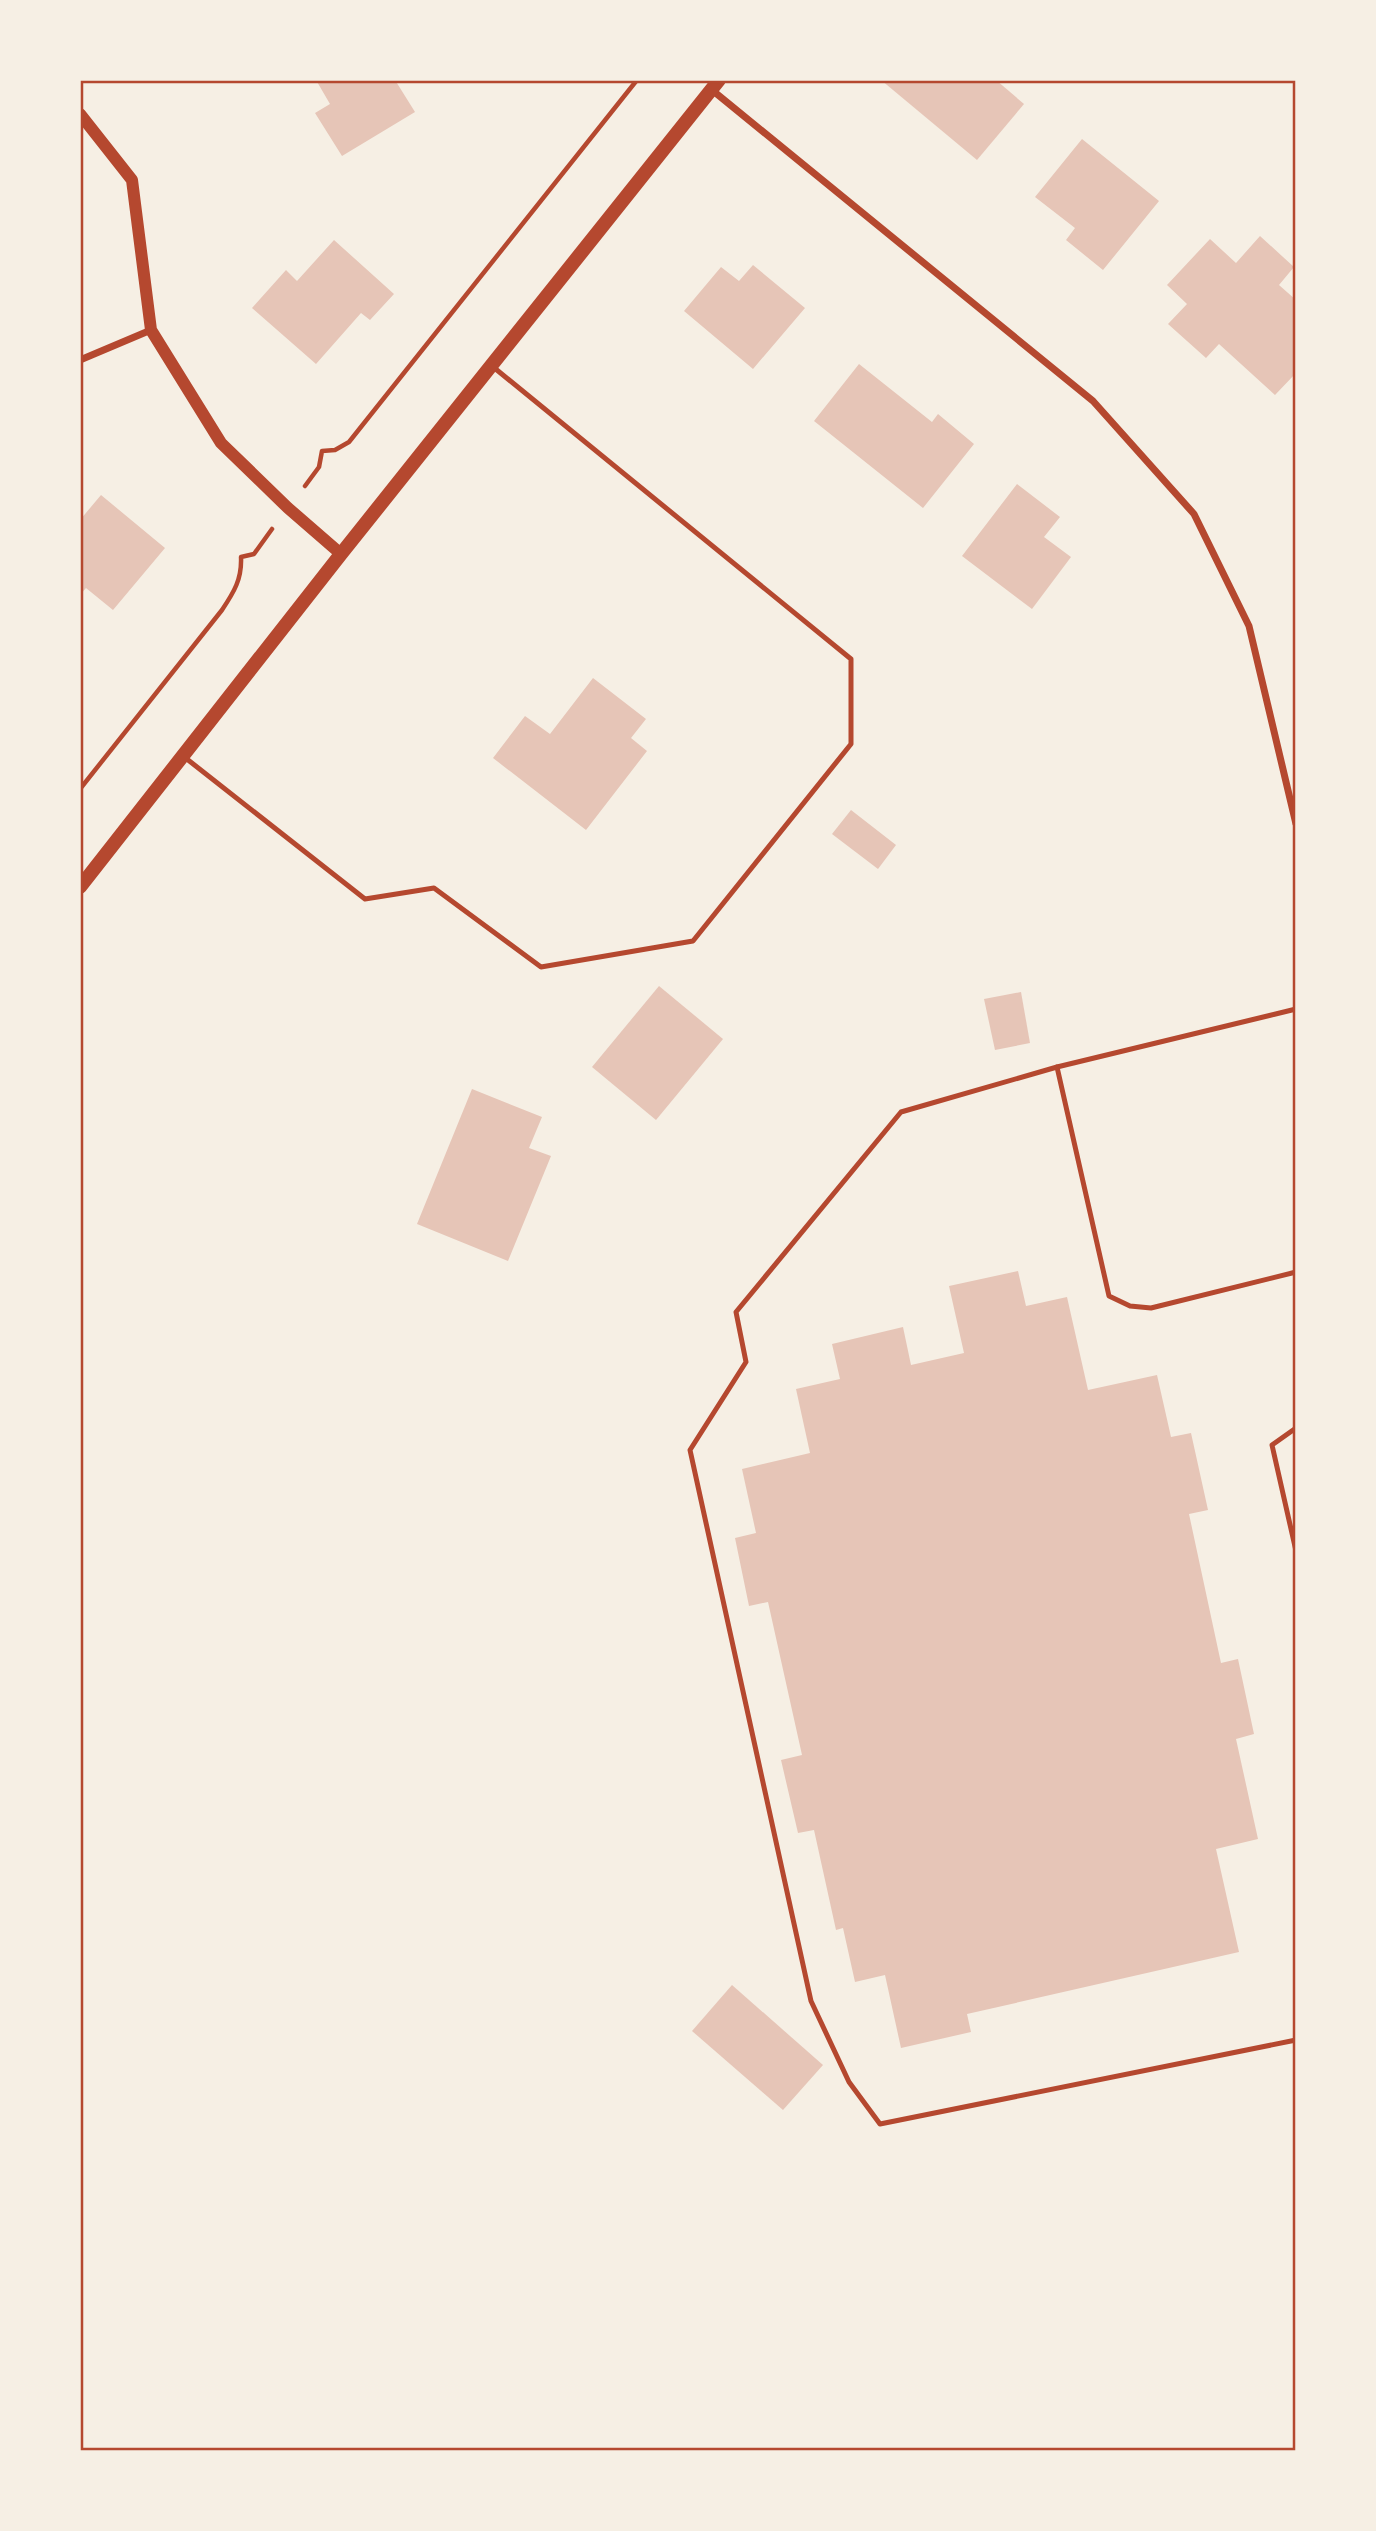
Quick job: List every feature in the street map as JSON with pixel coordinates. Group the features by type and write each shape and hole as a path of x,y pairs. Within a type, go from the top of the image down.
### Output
{"main road":[{"path":"80,887 715,85"}],"street":[{"path":"715,85 1093,401 1194,514 1249,626 1295,823"},
{"path":"80,114 132,180 151,330 221,443 288,508 341,554"},
{"path":"80,360 151,330"}],"lane":[{"path":"183,755 365,899 434,888 541,967 693,941 851,744 851,659 492,366"},
{"path":"1296,1009 1057,1068 901,1112 736,1312 746,1362 690,1450 811,2001 849,2082 880,2124 1296,2040"},
{"path":"1057,1068 1109,1296 1130,1306 1151,1308 1296,1272"},
{"path":"1296,1428 1272,1445 1296,1551"}],"path":[{"path":"319,467 322,451 335,450 349,442 637,80"},
{"path":"80,789 222,610 236,589 242,573 242,557 254,554"}],"building":[{"path":"316,80 395,80 415,112 342,156 315,113 330,104"},
{"path":"881,80 996,80 1024,104 977,160"},
{"path":"1082,139 1159,201 1103,270 1066,240 1075,228 1035,197"},
{"path":"1260,236 1294,267 1279,285 1296,300 1296,373 1275,395 1219,344 1206,358 1168,324 1187,304 1167,285 1210,239 1236,263"},
{"path":"334,240 394,294 370,320 361,313 316,364 252,308 286,270 297,281"},
{"path":"753,265 805,308 753,369 684,311 721,267 739,281"},
{"path":"859,364 932,422 938,414 974,444 923,508 814,421"},
{"path":"1017,484 1060,517 1044,537 1071,557 1032,609 962,556"},
{"path":"101,495 165,548 113,610 86,588 80,595 80,520"},
{"path":"593,678 646,719 631,738 647,751 586,830 493,758 525,716 550,734"},
{"path":"851,810 896,845 878,869 832,834"},
{"path":"659,986 723,1039 656,1120 592,1067"},
{"path":"1021,992 1030,1043 995,1050 984,999"},
{"path":"472,1089 542,1117 529,1148 551,1156 508,1261 417,1224"},
{"path":"1018,1271 1026,1306 1067,1297 1088,1390 1157,1375 1171,1437 1191,1433 1208,1510 1189,1514 1221,1663 1238,1659 1254,1734 1236,1739 1258,1839 1216,1849 1239,1952 967,2014 971,2032 901,2048 885,1975 855,1982 843,1928 836,1930 814,1830 798,1833 781,1760 802,1755 768,1602 749,1606 735,1538 756,1533 742,1469 810,1453 796,1389 840,1379 832,1344 903,1327 911,1365 964,1353 949,1286"},
{"path":"732,1985 823,2065 783,2110 692,2031"}]}
